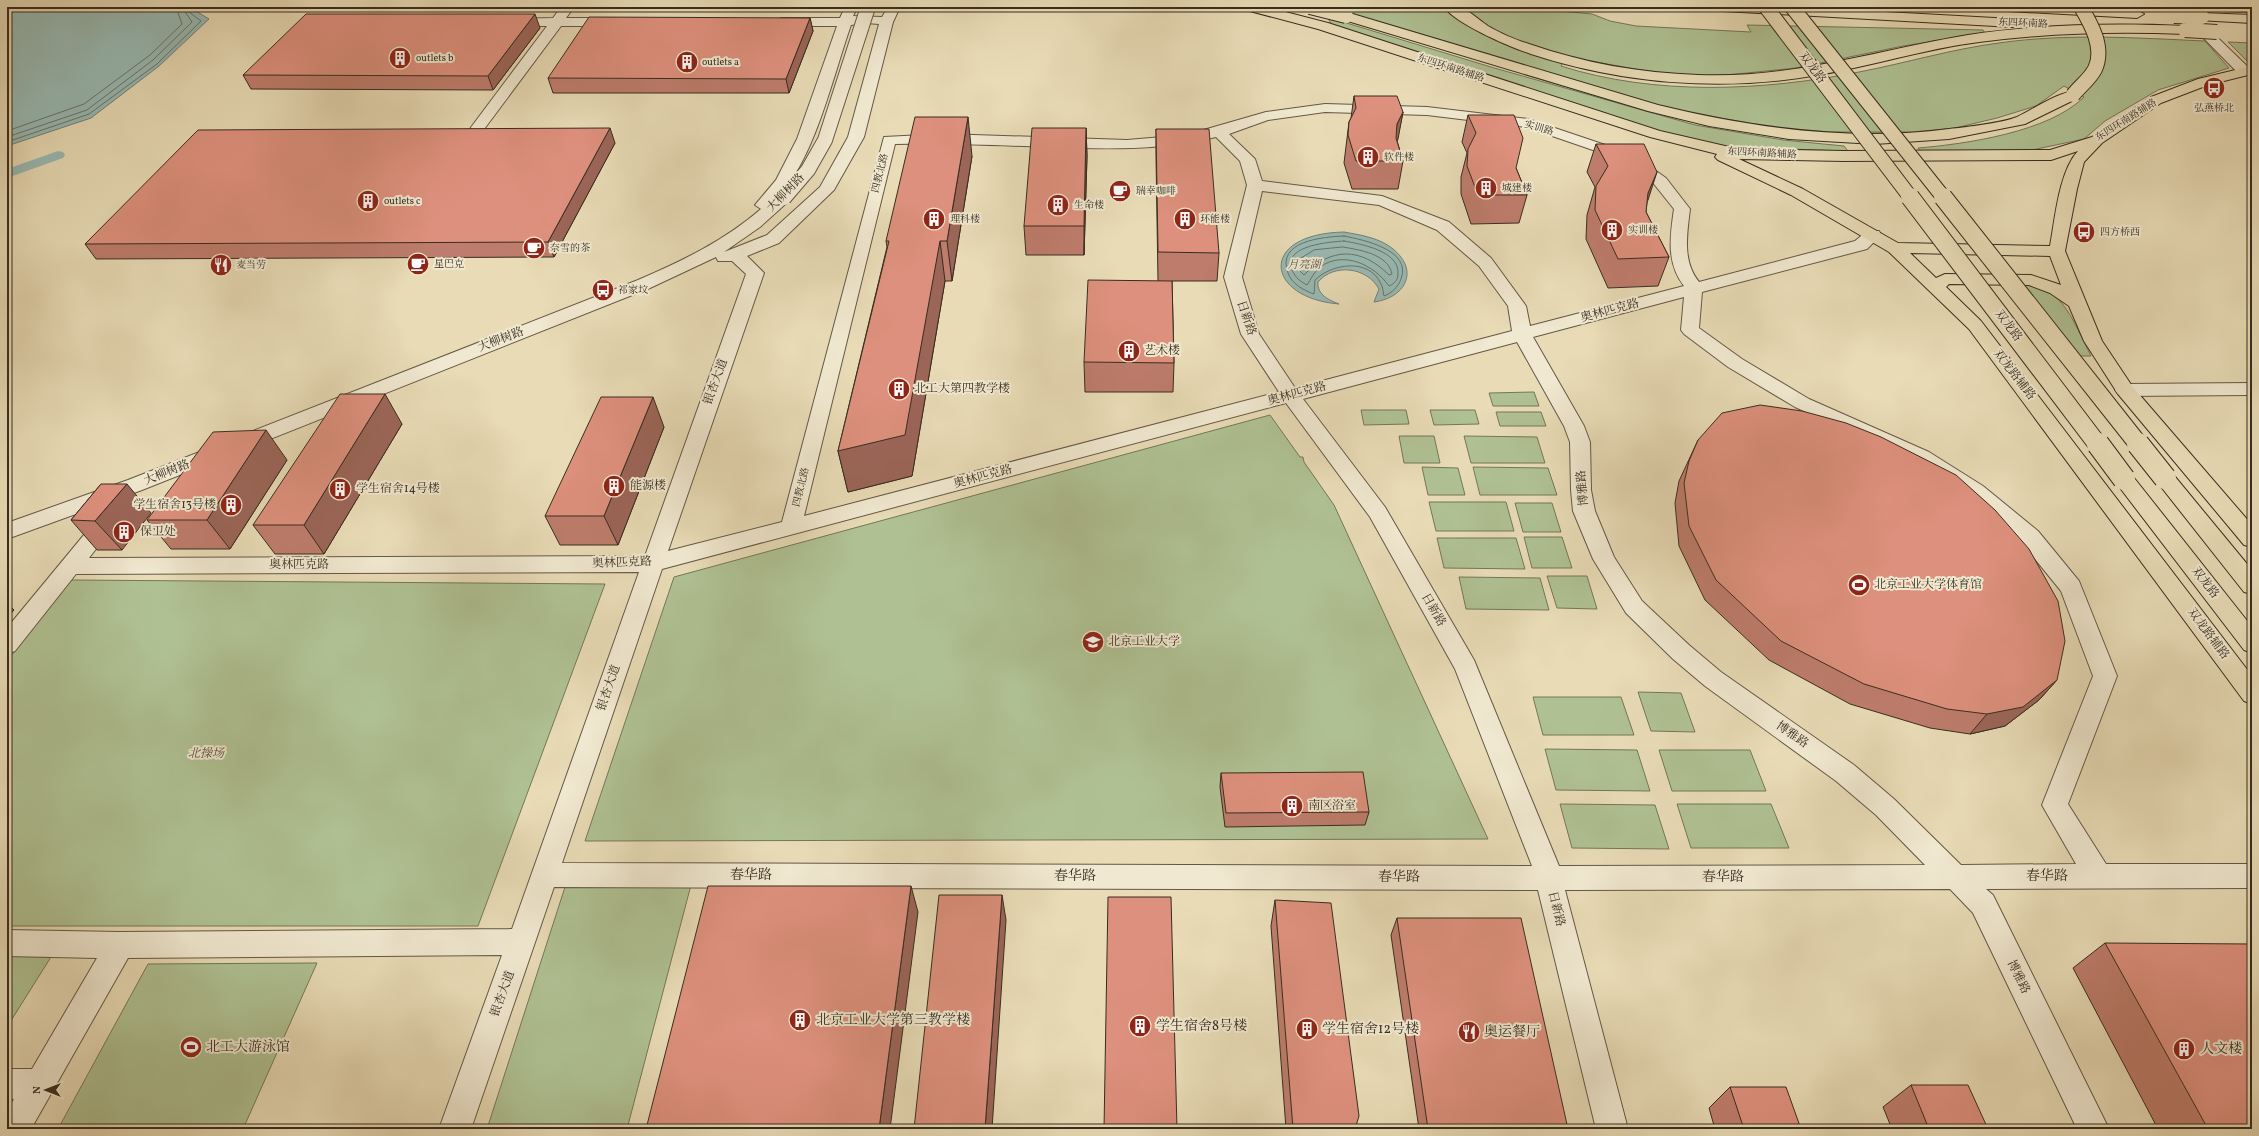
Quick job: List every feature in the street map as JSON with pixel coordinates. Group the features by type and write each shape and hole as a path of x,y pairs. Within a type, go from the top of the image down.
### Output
{"main road":[{"name":"东四环南路辅路","path":"1251,7 1323,26 1696,146 1738,154 2051,155 2097,140 2156,100 2203,82 2248,71"},
{"path":"1310,7 1346,16 1653,108 1709,122 1789,134 1875,139 1949,134 2020,121 2073,95 2096,67 2097,41 2093,26 2081,7"},
{"path":"1450,7 1462,16 1506,40 1566,60 1613,71 1670,79 1724,81 1782,76 1975,38 2028,32 2126,27"},
{"name":"东四环南路","path":"1723,7 2231,32"},
{"name":"双龙路","path":"1766,7 2124,479 2252,644"},
{"name":"双龙路","path":"1792,7 2252,586"},
{"name":"东四环南路","path":"2008,7 2154,15 2176,11 2202,17 2252,19"},
{"path":"2097,140 2077,161 2069,189 2057,251 2077,303 2093,341 2125,390 2252,539"},
{"name":"双龙路辅路","path":"1696,146 1797,192 1874,235 1895,248 1937,286 1975,324 2023,386 2252,694"},
{"path":"1895,248 2057,251"},
{"path":"1937,286 1945,279 2031,280 2056,289 2077,303"}],"street":[{"path":"477,129 568,7"},
{"path":"693,262 722,236 760,208 783,182 805,139 850,7"},
{"name":"大柳树路","path":"7,531 136,485 644,284 693,262 726,244 757,222 784,198 808,170 825,140 868,7"},
{"path":"693,262 736,255 773,239 826,190 856,137 886,22 894,7"},
{"path":"1323,26 1324,7"},
{"path":"2176,11 2248,71"},
{"path":"766,22 846,22 852,20 881,20 886,22"},
{"path":"495,22 630,22"},
{"name":"实训路","path":"1219,132 1266,116 1325,108 1427,110 1528,123 1626,157 1660,181 1682,209 1677,246 1684,278 1694,288"},
{"path":"1219,132 1247,159 1255,185"},
{"name":"四教北路","path":"791,527 888,140 944,139 1127,145 1186,140 1219,132"},
{"name":"博雅路","path":"1255,185 1382,201 1443,226 1485,262 1517,306 1522,334 1574,426 1580,442 1581,490 1584,511 1604,559 1621,589 1634,607 1681,652 1713,679 1845,773 1885,807 1953,876 1983,904 2093,1129"},
{"name":"日新路","path":"1255,185 1233,277 1250,334 1291,396 1378,512 1466,667 1544,859 1612,1129"},
{"name":"奥林匹克路","path":"71,566 652,564 1861,245 1874,235"},
{"name":"银杏大道","path":"455,1129 522,942 652,564 756,273 736,255"},
{"path":"1694,288 1690,330 1735,363 1802,403 1922,457 1976,491 2030,537 2071,587 2105,676 2055,805 2098,876"},
{"path":"2125,390 2252,389"},
{"path":"7,645 136,485"},
{"name":"春华路","path":"545,875 1548,878 2252,876"},
{"path":"7,943 120,945 522,942"},
{"path":"14,1129 120,945"},
{"path":"7,1084 40,1084"}],"green space":[{"path":"1332,7 1518,7 1592,14 1610,21 1636,26 1751,32 1747,25 1983,30 1985,33 1903,46 1796,68 1727,75 1676,76 1566,57 1561,66 1597,76 1671,86 1747,86 1785,83 1859,72 1946,52 1981,46 2025,40 2076,37 2205,41 2229,68 2158,90 2105,121 2084,139 2032,150 1920,151 1918,148 1982,139 2029,127 2050,119 2069,109 2084,97 2064,86 2036,106 1997,118 1955,128 1912,132 1831,132 1783,129 1653,106 1331,9"},
{"path":"2185,7 2252,7 2252,13 2188,10"},
{"path":"1327,17 1491,67 1695,125 1783,140 1844,146 1848,151 1727,147 1686,140 1332,25"},
{"path":"2228,42 2252,43 2252,64 2250,64"},
{"path":"2017,282 2033,285 2046,290 2056,297 2072,318 2091,356 2080,356"},
{"path":"1534,392 1539,406 1493,406 1489,393"},
{"path":"1361,410 1406,410 1409,424 1364,425"},
{"path":"1430,410 1475,410 1479,424 1434,425"},
{"path":"1496,412 1541,412 1546,426 1500,426"},
{"path":"1270,415 1300,457 1303,457 1304,462 1334,505 1488,839 585,841 674,577"},
{"path":"1399,436 1434,436 1440,463 1404,463"},
{"path":"1464,436 1537,437 1545,463 1471,463"},
{"path":"1422,467 1458,468 1465,495 1428,495"},
{"path":"1473,467 1548,468 1557,495 1480,495"},
{"path":"1429,502 1506,502 1514,531 1436,531"},
{"path":"1515,503 1552,503 1561,532 1523,532"},
{"path":"1524,537 1562,537 1572,568 1532,568"},
{"path":"1437,538 1516,538 1525,569 1444,568"},
{"path":"1547,576 1587,576 1597,609 1557,608"},
{"path":"1459,577 1540,578 1549,610 1466,609"},
{"name":"北操场","path":"71,580 605,584 478,926 7,926 7,661"},
{"path":"1638,692 1681,693 1695,732 1651,731"},
{"path":"1533,697 1621,697 1634,735 1543,735"},
{"path":"1545,749 1637,750 1650,791 1556,790"},
{"path":"1659,750 1750,750 1766,791 1672,791"},
{"path":"1560,804 1655,805 1669,849 1572,848"},
{"path":"1677,804 1771,804 1789,848 1691,848"},
{"path":"691,885 627,1129 487,1129 565,887"},
{"path":"7,956 51,957 7,1027"},
{"name":"北工大游泳馆","path":"317,963 243,1129 58,1129 148,964"}],"water":[{"path":"7,7 191,8 209,19 159,66 91,118 7,146"},
{"name":"月亮湖","path":"1344,232 1364,236 1382,242 1388,245 1401,257 1406,266 1407,274 1401,289 1394,295 1374,302 1379,289 1374,282 1359,272 1341,270 1325,276 1318,282 1319,290 1322,294 1331,301 1339,304 1314,299 1296,290 1285,279 1281,266 1285,254 1296,243 1316,235"}],"building":[{"name":"outlets b","path":"306,14 535,14 488,76 243,75"},
{"name":"outlets a","path":"589,17 810,18 786,79 548,78"},
{"path":"1354,96 1397,96 1403,112 1397,124 1396,138 1403,161 1356,161 1348,135 1349,122 1356,108"},
{"path":"1468,115 1514,115 1523,138 1516,168 1527,195 1478,195 1467,166 1468,149 1476,133"},
{"path":"915,117 968,117 947,241 940,241 905,435 838,451 889,241 886,241"},
{"name":"outlets c","path":"610,128 548,242 85,244 198,130"},
{"name":"生命楼","path":"1032,128 1086,128 1084,226 1024,226"},
{"name":"环能楼","path":"1156,129 1209,129 1219,253 1158,252"},
{"path":"1596,144 1644,144 1657,172 1648,193 1646,212 1669,257 1618,259 1595,210 1596,186 1608,166"},
{"name":"艺术楼","path":"1088,280 1172,281 1174,363 1084,362"},
{"path":"340,394 385,394 304,525 253,525"},
{"path":"601,397 653,397 604,516 545,516"},
{"name":"北京工业大学体育馆","path":"1760,405 1802,411 1846,423 1881,437 1956,475 1995,510 2029,549 2058,601 2065,641 2057,680 2023,707 1987,714 1947,709 1864,684 1781,641 1716,580 1689,526 1684,483 1689,461 1698,440 1722,413"},
{"path":"266,430 207,520 147,520 213,432"},
{"path":"101,484 127,484 95,521 71,520"},
{"name":"南区浴室","path":"1363,772 1369,812 1226,813 1221,773"},
{"name":"北京工业大学第三教学楼","path":"708,886 911,886 879,1129 646,1129"},
{"path":"939,895 1002,895 985,1129 914,1129"},
{"name":"学生宿舍8号楼","path":"1108,897 1171,897 1177,1129 1104,1129"},
{"name":"学生宿舍12号楼","path":"1275,900 1331,903 1359,1116 1355,1129 1293,1129"},
{"name":"奥运餐厅","path":"1397,918 1521,918 1568,1129 1428,1129"},
{"name":"人文楼","path":"2105,943 2252,944 2252,1129 2208,1129"},
{"path":"1911,1085 1968,1085 1988,1129 1929,1129"},
{"path":"1730,1087 1786,1087 1801,1129 1744,1129"}],"waterway":[{"path":"7,174 58,155"}],"place":[{"name":"outlets b","path":"400,58"},
{"name":"outlets a","path":"687,62"},
{"name":"弘燕桥北","path":"2214,88"},
{"name":"软件楼","path":"1368,157"},
{"name":"城建楼","path":"1486,188"},
{"name":"瑞幸咖啡","path":"1120,191"},
{"name":"outlets c","path":"368,201"},
{"name":"生命楼","path":"1058,205"},
{"name":"理科楼","path":"934,219"},
{"name":"环能楼","path":"1185,219"},
{"name":"实训楼","path":"1612,230"},
{"name":"四方桥西","path":"2084,232"},
{"name":"奈雪的茶","path":"534,248"},
{"name":"星巴克","path":"418,264"},
{"name":"麦当劳","path":"221,265"},
{"name":"祁家坟","path":"603,290"},
{"name":"艺术楼","path":"1129,351"},
{"name":"北工大第四教学楼","path":"899,389"},
{"name":"能源楼","path":"614,486"},
{"name":"学生宿舍14号楼","path":"340,489"},
{"name":"学生宿舍13号楼","path":"231,505"},
{"name":"保卫处","path":"124,532"},
{"name":"北京工业大学体育馆","path":"1859,585"},
{"name":"北京工业大学","path":"1093,642"},
{"name":"南区浴室","path":"1292,806"},
{"name":"北京工业大学第三教学楼","path":"800,1020"},
{"name":"学生宿舍8号楼","path":"1140,1026"},
{"name":"学生宿舍12号楼","path":"1307,1029"},
{"name":"奥运餐厅","path":"1469,1032"},
{"name":"北工大游泳馆","path":"191,1047"},
{"name":"人文楼","path":"2184,1049"}]}
